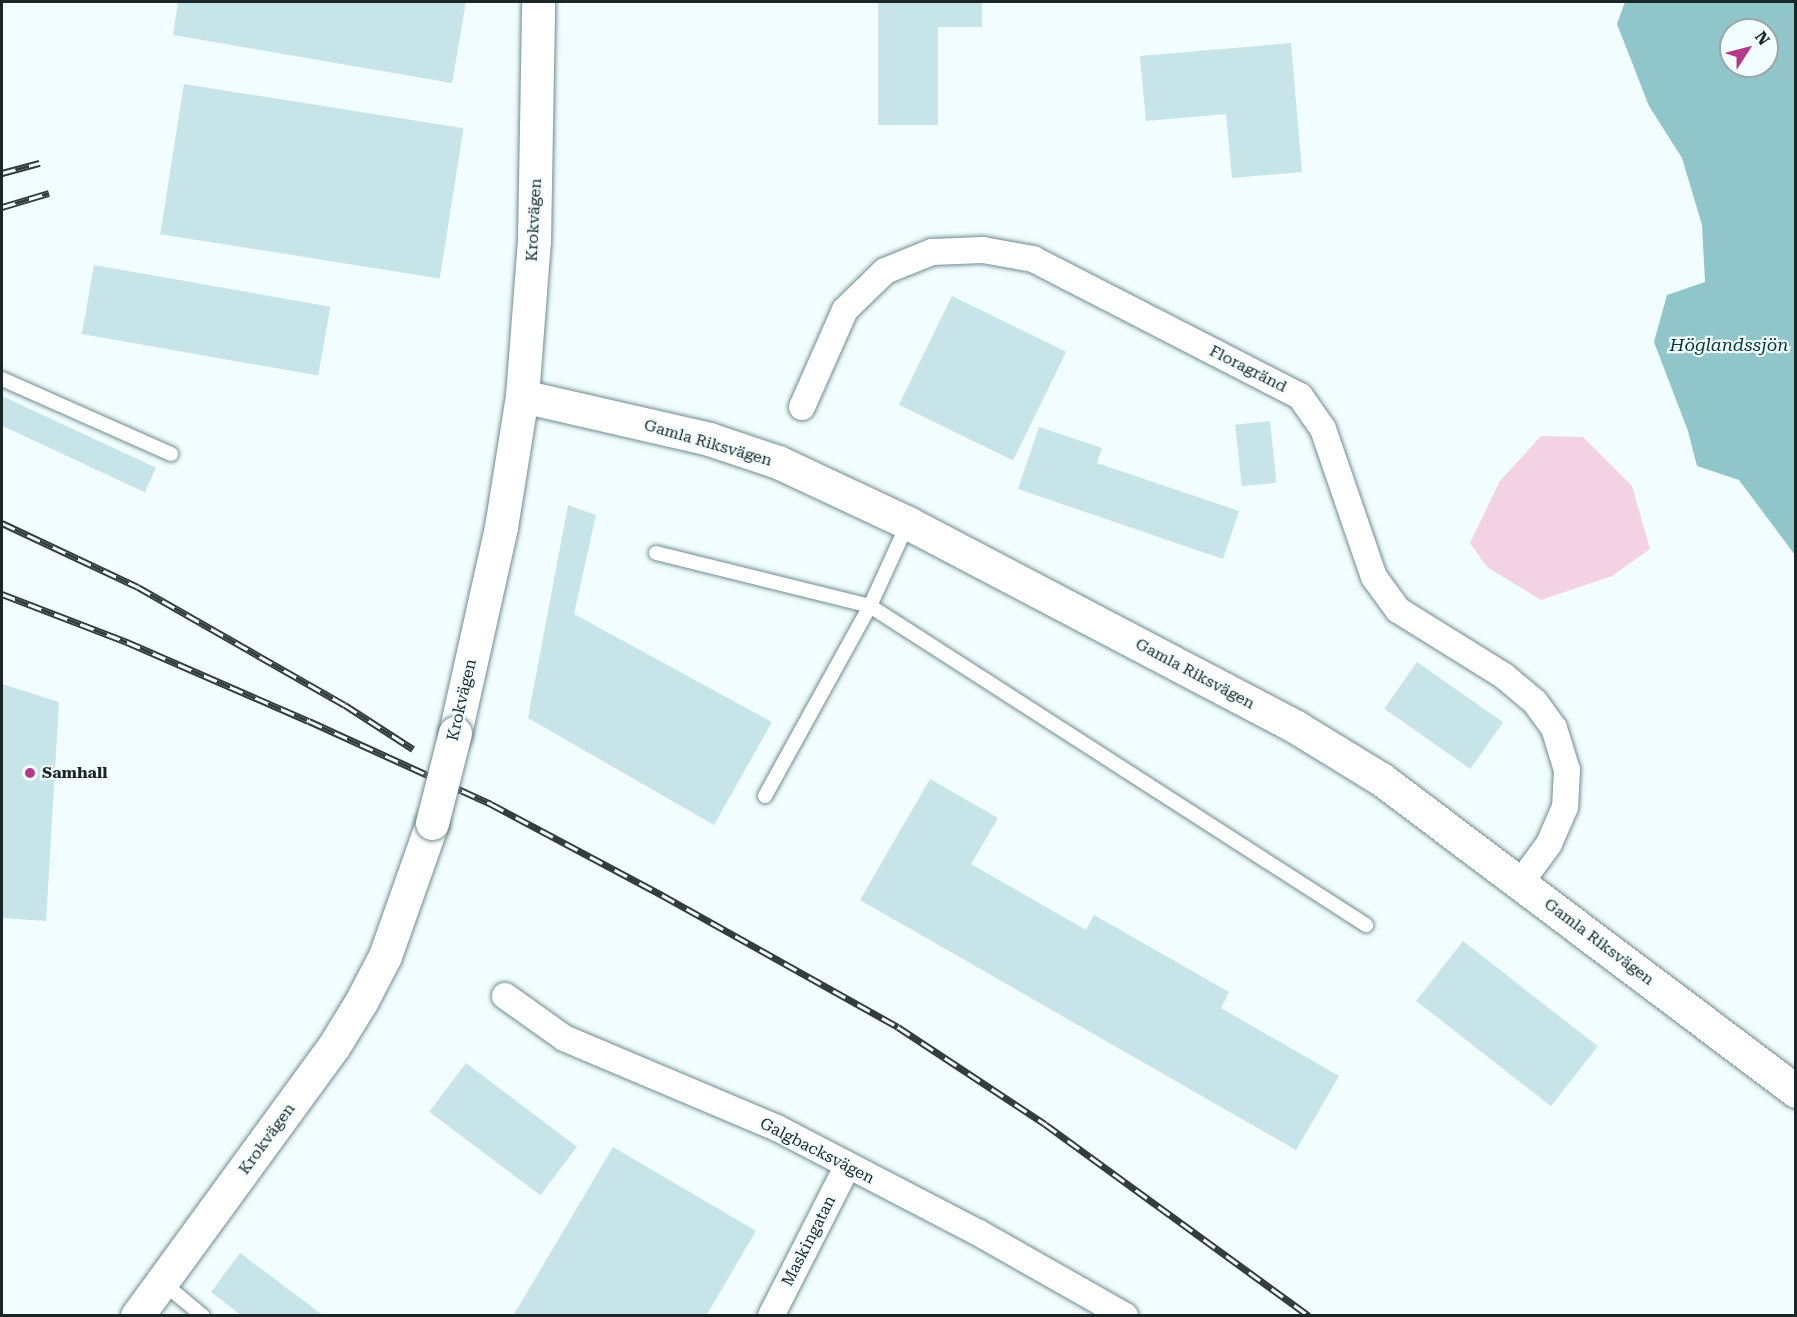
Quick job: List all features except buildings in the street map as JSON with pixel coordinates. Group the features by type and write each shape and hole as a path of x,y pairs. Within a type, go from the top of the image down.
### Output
{"street":[{"name":"Krokvägen","path":"137,1316 334,1046 362,1002 385,956 432,823 463,702 501,527 522,396 534,241 538,2"},
{"name":"Floragränd","path":"802,407 845,310 885,271 932,252 983,250 1033,259 1300,396 1323,429 1374,577 1398,610 1504,676 1535,702 1554,728 1567,770 1565,807 1549,844 1521,882"},
{"name":"Gamla Riksvägen","path":"522,396 709,440 768,459 908,523 1296,727 1381,779 1796,1090"},
{"name":"Galgbacksvägen","path":"505,996 564,1038 777,1128 847,1167 979,1233 1125,1316"},
{"name":"Maskingatan","path":"771,1316 847,1167"}],"lane":[{"path":"2,379 171,454"},
{"path":"765,796 870,606 908,523"},
{"path":"656,552 870,606 1366,925"},
{"path":"162,1282 203,1316"}],"shaded area":[{"path":"1541,436 1583,437 1632,486 1650,549 1612,576 1541,600 1487,567 1470,543 1500,481"}],"water":[{"name":"Höglandssjön","path":"1625,2 1795,2 1795,555 1739,480 1697,466 1688,431 1654,342 1667,295 1705,282 1702,225 1682,158 1649,106 1617,24"}],"railway":[{"path":"2,173 40,163"},
{"path":"2,207 49,193"},
{"path":"2,523 138,587 345,705 413,749"},
{"path":"2,594 127,642 309,721 491,804 662,895 898,1027 1045,1124 1309,1316"}],"place":[{"name":"Samhall","path":"30,773"}]}
